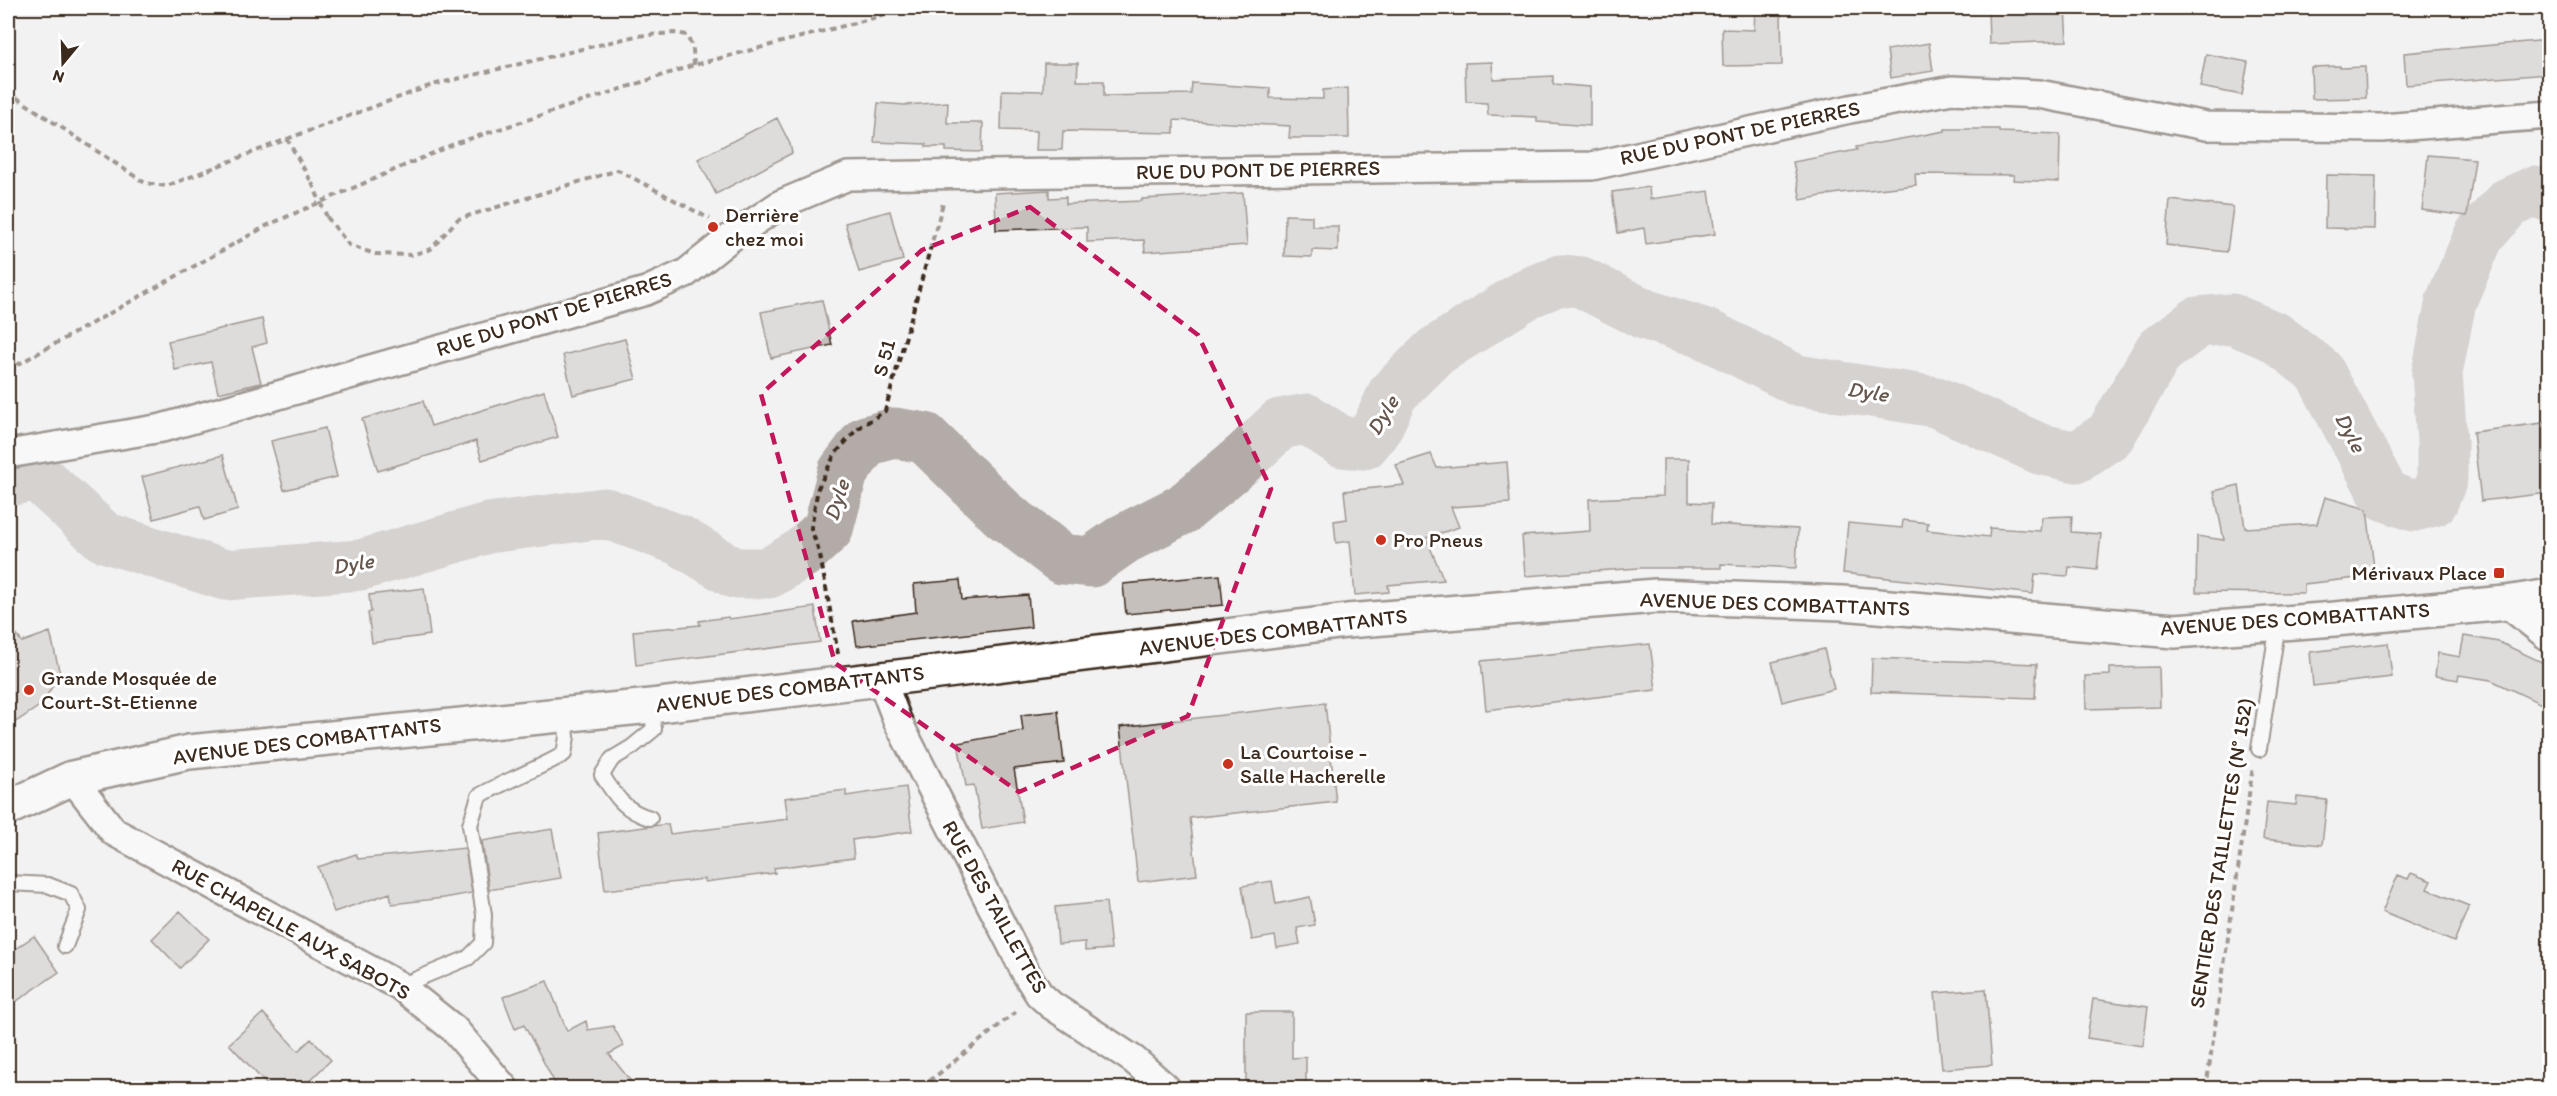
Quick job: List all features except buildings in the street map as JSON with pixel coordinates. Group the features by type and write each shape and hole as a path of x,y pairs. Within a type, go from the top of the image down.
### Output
{"main road":[{"name":"AVENUE DES COMBATTANTS","path":"8,808 72,778 189,752 651,706 1347,621 1656,596 1842,603 2175,630 2506,603 2550,596"}],"street":[{"name":"RUE DU PONT DE PIERRES","path":"8,453 162,428 646,291 686,273 730,238 781,204 848,176 1592,166 1850,109 1952,90 2039,94 2206,126 2382,128 2550,115"},
{"path":"2506,603 2550,638"},
{"name":"RUE DES TAILLETTES","path":"881,678 907,740 1027,975 1039,994 1051,1005 1134,1060 1166,1089"},
{"name":"RUE CHAPELLE AUX SABOTS","path":"72,778 114,832 400,986 454,1029 504,1089"}],"lane":[{"name":"SENTIER DES TAILLETTES (N° 152)","path":"2259,749 2278,623"},
{"path":"650,818 633,813 614,794 602,775 612,759 632,747 654,729 651,706"},
{"path":"400,986 468,958 483,943 484,915 470,825 479,796 564,754 567,737 564,713"},
{"path":"8,883 48,885 71,894 79,910 65,946"}],"path":[{"path":"8,370 268,225 454,144 694,65 912,8"},
{"path":"8,92 145,183 167,186 432,85 636,36 674,33 687,35 693,50 694,65"},
{"path":"287,140 312,183 327,217 350,245 375,254 411,255 431,249 458,219 618,170 713,220 730,238"},
{"name":"S 51","path":"843,683 820,555 811,528 818,488 835,454 857,429 885,411 951,173"},
{"name":"SENTIER DES TAILLETTES (N° 152)","path":"2206,1089 2254,763 2259,749"},
{"path":"921,1089 1039,994"}],"highlighted area":[{"path":"1030,207 1198,335 1271,489 1188,716 1019,792 835,663 761,394 922,250"}],"waterway":[{"name":"Dyle","path":"8,481 36,475 104,537 225,575 361,565 488,528 605,513 679,540 734,573 769,573 802,553 828,529 843,472 866,441 894,433 925,438 1003,514 1062,559 1091,562 1124,539 1183,509 1280,424 1307,419 1342,442 1364,444 1377,428 1393,393 1436,351 1528,293 1560,280 1581,282 1644,314 1706,334 1796,380 1936,402 2040,449 2077,457 2110,435 2159,351 2198,322 2232,319 2275,337 2319,371 2385,496 2414,506 2433,501 2442,479 2437,373 2451,301 2479,236 2508,203 2535,191 2550,197"}],"place":[{"name":"Derrière chez moi","path":"713,227"},
{"name":"Pro Pneus","path":"1381,540"},
{"name":"Mérivaux Place","path":"2499,573"},
{"name":"Grande Mosquée de Court-St-Etienne","path":"29,690"},
{"name":"La Courtoise - Salle Hacherelle","path":"1228,764"}]}
